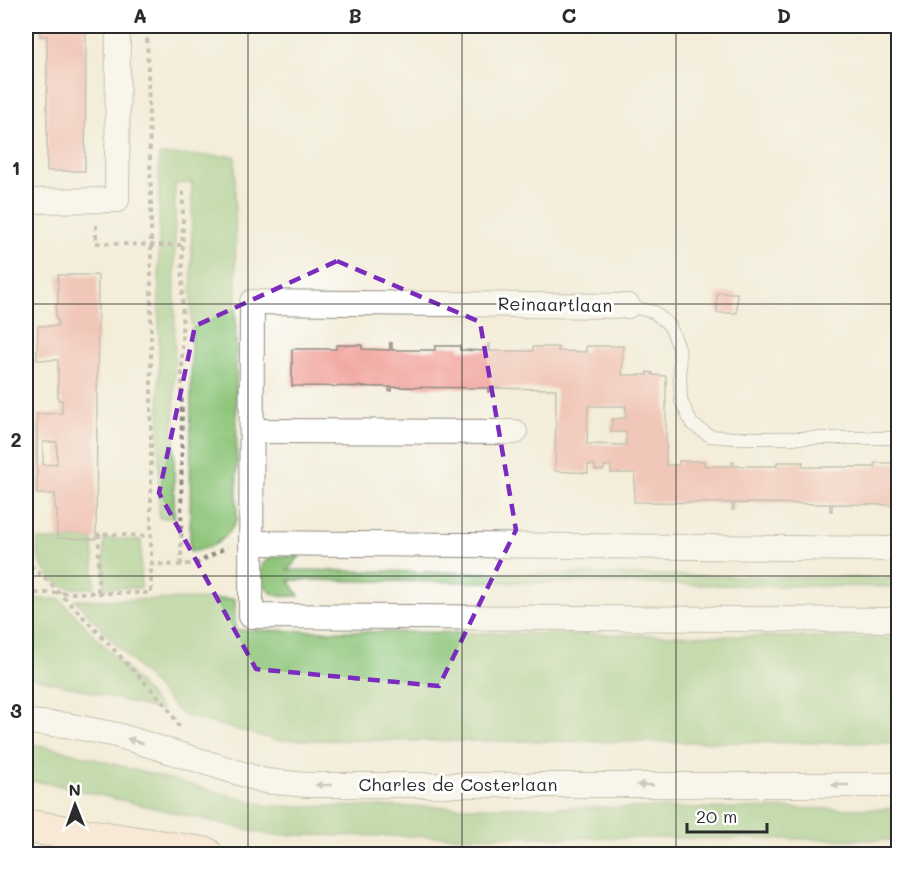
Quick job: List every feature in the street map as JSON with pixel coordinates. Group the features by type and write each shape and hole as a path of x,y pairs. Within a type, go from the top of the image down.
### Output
{"main road":[{"path":"26,826 206,855"}],"street":[{"path":"26,201 106,200 118,26"},
{"name":"Reinaartlaan","path":"628,306 252,302 251,616 898,620"},
{"path":"252,431 515,432"},
{"path":"251,543 898,549"},
{"name":"Charles de Costerlaan","path":"26,722 66,725 117,735 265,781 307,785 898,785"}],"lane":[{"name":"Reinaartlaan","path":"628,306 654,312 670,326 679,348 681,401 692,424 710,436 898,438"}],"path":[{"path":"26,593 151,593 151,200 147,31"},
{"path":"181,565 183,189"},
{"path":"106,200 96,243 183,245"},
{"path":"98,592 99,534 150,536"},
{"path":"150,564 196,563 236,543 251,543"},
{"path":"26,558 27,566 60,592 166,707 177,721 193,759"}],"highlighted area":[{"path":"337,261 480,322 516,530 439,686 256,669 159,493 195,326"}],"green space":[{"path":"159,155 235,156 237,520 218,542 190,552 192,183 175,184 174,518 159,518"},
{"path":"93,539 95,588 65,587 50,576 42,566 37,551 38,540"},
{"path":"104,539 141,540 141,588 104,588"},
{"path":"300,556 288,570 895,578 898,574 898,590 897,587 289,580 299,596 276,595 267,589 262,579 261,569 267,560 274,557"},
{"path":"26,599 60,599 139,683 162,711 76,688 26,678"},
{"path":"235,599 235,630 898,638 898,743 276,740 182,715 75,600"},
{"path":"26,743 58,749 269,806 898,809 898,840 270,835 48,783 26,781"}],"building":[{"path":"40,26 86,26 85,171 47,171 47,36 40,36"},
{"path":"58,275 98,275 96,539 57,538 55,494 37,494 37,414 62,413 62,400 58,400 58,360 37,360 38,326 58,326 56,304 58,304","holes":["43,442 57,442 57,464 43,465"]},
{"path":"717,293 737,293 737,313 717,313"},
{"path":"390,343 392,343 392,350 435,350 435,346 460,346 460,350 488,351 488,344 490,344 490,351 533,351 533,347 558,347 558,351 586,352 586,346 623,346 622,375 647,375 647,372 666,376 666,465 679,465 679,461 704,461 704,466 732,466 734,462 734,466 777,466 777,462 803,462 802,467 875,467 875,463 898,463 898,505 832,504 832,511 830,511 830,504 734,503 734,510 732,510 732,503 634,502 635,473 611,473 611,465 604,466 604,470 595,470 595,465 588,465 588,473 555,471 556,389 490,388 488,392 488,388 392,387 392,391 389,391 390,387 292,386 292,349 336,349 337,345 362,345 362,349 390,350","holes":["588,406 626,406 626,418 612,419 611,432 626,432 626,445 587,444"]}]}
